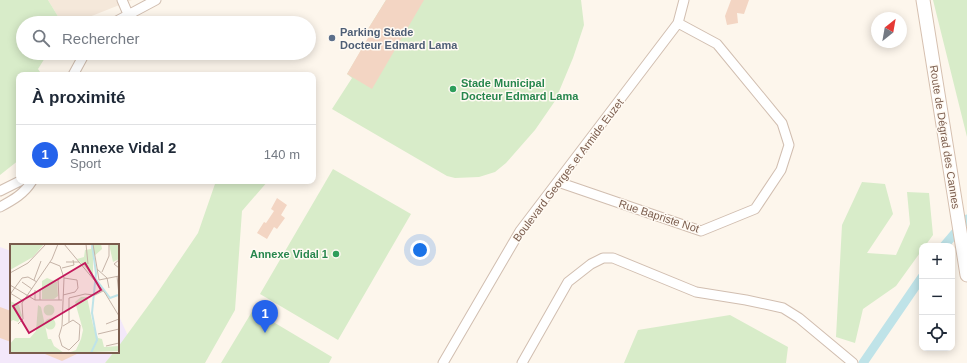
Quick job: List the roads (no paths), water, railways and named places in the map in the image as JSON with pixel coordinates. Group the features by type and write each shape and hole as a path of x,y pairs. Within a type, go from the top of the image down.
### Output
{"street":[{"path":"122,0 128,14"},
{"path":"125,16 156,0"},
{"name":"Boulevard Georges et Armide Euzet","path":"443,363 520,231 678,23 684,0"},
{"name":"Route de Dégrad des Cannes","path":"923,0 967,274"},
{"name":"Rue Bapriste Not","path":"558,182 701,231 755,209 781,170 789,145 782,123 717,44 678,23"},
{"path":"75,72 81,60"},
{"path":"0,191 16,183"},
{"path":"0,207 17,198 30,184"},
{"path":"522,363 568,282 591,264 604,258 613,258 696,292 783,308 799,318 853,363"}],"waterway":[{"path":"947,243 967,219"},
{"path":"863,363 921,279"}],"place":[{"name":"Parking Stade Docteur Edmard Lama","path":"332,38"},
{"name":"Stade Municipal Docteur Edmard Lama","path":"453,89"},
{"name":"Annexe Vidal 1","path":"336,254"},
{"name":"Annexe Vidal 2","path":"265,333"}]}
